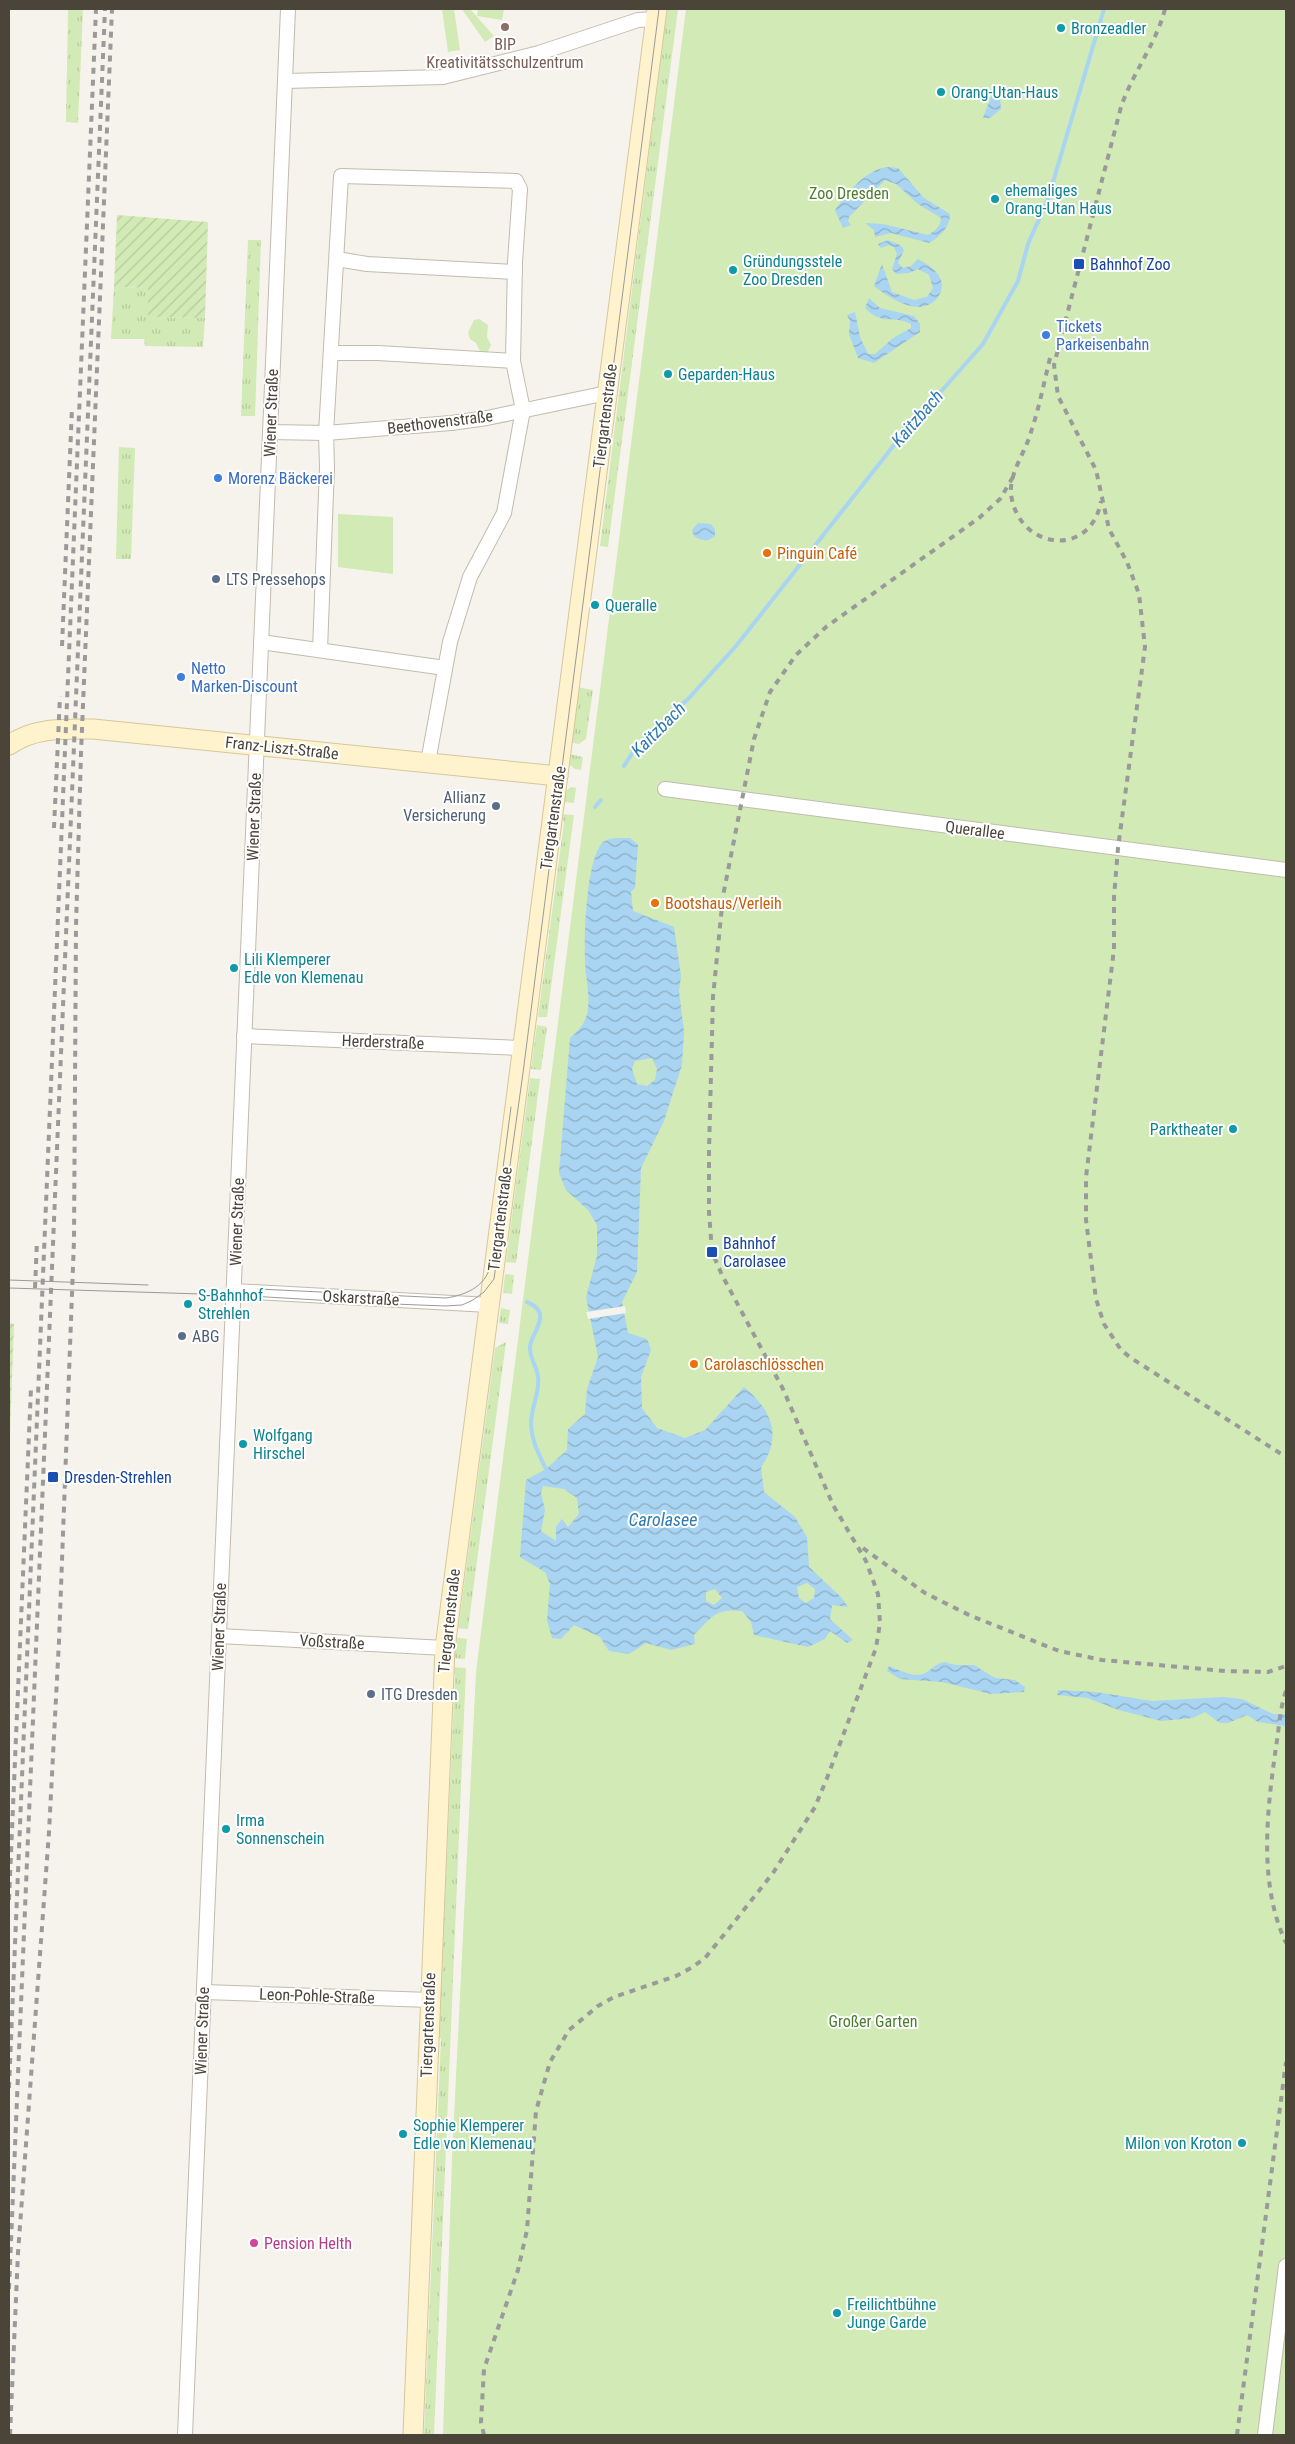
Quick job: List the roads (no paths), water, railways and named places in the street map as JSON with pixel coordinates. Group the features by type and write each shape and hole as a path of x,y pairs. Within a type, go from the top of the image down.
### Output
{"main road":[{"name":"Tiergartenstraße","path":"413,2435 444,1648 656,14"},
{"name":"Franz-Liszt-Straße","path":"9,744 35,732 70,729 257,745 558,776"}],"street":[{"name":"Wiener Straße","path":"185,2435 288,9"},
{"path":"285,81 442,77 531,55 592,37 656,14"},
{"path":"320,650 327,467 326,433 341,176 516,181 520,189 512,361 523,410 504,513 466,587 445,668 428,762"},
{"path":"336,258 368,264 516,272"},
{"path":"331,353 378,353 512,361"},
{"name":"Beethovenstraße","path":"270,432 326,433 451,423 486,418 607,393"},
{"path":"261,642 445,668"},
{"name":"Querallee","path":"665,789 1286,870"},
{"name":"Herderstraße","path":"244,1036 522,1048"},
{"name":"Oskarstraße","path":"234,1291 488,1305"},
{"name":"Voßstraße","path":"219,1636 444,1648"},
{"name":"Leon-Pohle-Straße","path":"204,1992 430,2000"},
{"path":"1265,2435 1286,2266"}],"water":[{"path":"1004,87 1004,96 1000,99 1001,109 990,118 983,118 992,94"},
{"path":"888,167 898,168 924,198 950,214 950,219 944,231 929,243 891,233 875,237 874,230 865,223 883,224 928,235 939,226 941,218 918,204 896,184 885,180 849,217 848,221 851,225 843,228 835,210 864,177 879,169"},
{"path":"888,240 900,245 904,250 898,263 903,268 911,266 918,259 937,273 942,284 941,290 932,303 920,307 907,305 890,297 874,286 882,264 892,292 914,300 927,297 933,288 929,275 918,269 909,273 896,274 892,269 897,254 894,247 889,245 881,248 878,244"},
{"path":"869,298 880,308 914,316 920,324 920,332 874,363 858,358 849,334 850,321 847,315 855,312 860,337 868,354 875,354 893,338 911,328 911,324 905,321 883,319 872,314 865,308"},
{"path":"698,523 711,524 715,530 715,536 704,540 694,536 692,530"},
{"name":"Carolasee","path":"630,838 638,845 635,888 631,892 633,911 674,927 681,976 679,991 684,1032 682,1065 664,1121 641,1168 637,1272 622,1302 628,1333 647,1339 651,1350 641,1377 642,1408 657,1428 685,1438 705,1430 744,1387 761,1404 771,1424 772,1434 768,1456 761,1467 764,1492 795,1517 807,1537 809,1567 841,1597 848,1607 832,1605 830,1619 853,1640 847,1643 830,1631 825,1639 808,1647 754,1635 751,1622 742,1611 733,1610 720,1613 710,1619 694,1635 695,1644 671,1650 646,1643 629,1654 609,1651 600,1637 574,1625 561,1639 552,1638 547,1620 550,1584 545,1572 520,1557 526,1480 546,1469 567,1450 568,1429 585,1414 587,1389 598,1357 586,1297 597,1256 597,1225 588,1210 566,1190 559,1173 570,1038 583,1024 588,1009 585,967 586,916 593,864 597,851 603,842 606,840","holes":["652,1058 657,1069 655,1080 647,1086 637,1084 632,1069 635,1061","543,1486 564,1489 577,1498 579,1514 568,1527 562,1519 556,1527 556,1541 541,1531 545,1510 541,1493","807,1583 815,1589 814,1598 806,1603 799,1598 797,1587","715,1589 722,1598 714,1605 706,1601 706,1592"]},
{"path":"944,1662 956,1665 974,1665 995,1678 1015,1680 1025,1687 1024,1692 991,1694 942,1682 900,1679 887,1671 889,1666 908,1674 918,1675"},
{"path":"1058,1690 1096,1692 1152,1701 1224,1697 1242,1699 1273,1714 1286,1714 1286,1726 1258,1722 1247,1715 1228,1723 1220,1723 1205,1712 1193,1718 1161,1721 1119,1710 1087,1698 1057,1695"}],"waterway":[{"name":"Kaitzbach","path":"624,766 636,747 689,698 736,646 898,440 983,344 1018,281 1028,244 1048,199 1104,9"},
{"name":"Kaitzbach","path":"595,807 601,800"},
{"name":"Kaitzbach","path":"527,1302 537,1308 540,1314 530,1347 538,1381 531,1429 534,1443 546,1469"}],"tram line":[{"path":"9,1288 233,1295 445,1306 462,1305 473,1300 484,1292 494,1279 523,1073 659,9"},
{"path":"498,1206 511,1107"},
{"path":"258,1289 446,1298 454,1297 476,1287 486,1276 491,1261"},
{"path":"9,1280 148,1285"}],"railway":[{"path":"9,2088 96,9"},
{"path":"9,2289 105,9"},
{"path":"10,2435 18,2253 49,1832 59,1641 74,1240 76,926 81,753 112,9"},
{"path":"1165,9 1156,34 1121,107 1054,365 1058,396 1096,470 1109,529 1127,562 1139,594 1145,647 1118,848 1114,897 1114,949 1086,1177 1086,1220 1096,1299 1104,1324 1121,1350 1286,1457"},
{"path":"1050,358 1034,423 1018,462 1011,486 1016,513 1027,527 1040,536 1055,540 1070,539 1084,532 1095,520 1101,501"},
{"path":"62,646 72,408"},
{"path":"484,2435 481,2422 484,2369 518,2270 527,2230 536,2111 550,2062 569,2030 598,2006 614,1997 676,1976 705,1958 773,1873 815,1807 876,1648 880,1623 878,1594 866,1561 833,1505 783,1389 722,1275 712,1252 709,1212 709,1151 713,997 723,896 754,739 770,692 796,655 826,627 979,518 1000,499 1016,472"},
{"path":"54,828 60,696"},
{"path":"35,1288 37,1240"},
{"path":"9,1900 31,1388"},
{"path":"863,1548 925,1593 969,1615 1059,1651 1102,1660 1225,1671 1268,1672 1286,1666"},
{"path":"1286,1691 1281,1711 1273,1771 1267,1846 1271,1896 1277,1920 1286,1943"},
{"path":"1237,2435 1286,2062"}],"place":[{"name":"BIP Kreativitätsschulzentrum","path":"505,27"},
{"name":"Bronzeadler","path":"1061,28"},
{"name":"Orang-Utan-Haus","path":"941,92"},
{"name":"ehemaliges Orang-Utan Haus","path":"995,199"},
{"name":"Bahnhof Zoo","path":"1079,264"},
{"name":"Gründungsstele Zoo Dresden","path":"733,270"},
{"name":"Tickets Parkeisenbahn","path":"1046,335"},
{"name":"Geparden-Haus","path":"668,374"},
{"name":"Morenz Bäckerei","path":"218,478"},
{"name":"Pinguin Café","path":"767,553"},
{"name":"LTS Pressehops","path":"216,579"},
{"name":"Queralle","path":"595,605"},
{"name":"Netto Marken-Discount","path":"181,677"},
{"name":"Allianz Versicherung","path":"496,806"},
{"name":"Bootshaus/Verleih","path":"655,903"},
{"name":"Lili Klemperer Edle von Klemenau","path":"234,968"},
{"name":"Parktheater","path":"1233,1129"},
{"name":"Bahnhof Carolasee","path":"712,1252"},
{"name":"S-Bahnhof Strehlen","path":"188,1304"},
{"name":"ABG","path":"182,1336"},
{"name":"Carolaschlösschen","path":"694,1364"},
{"name":"Wolfgang Hirschel","path":"243,1444"},
{"name":"Dresden-Strehlen","path":"53,1477"},
{"name":"ITG Dresden","path":"371,1694"},
{"name":"Irma Sonnenschein","path":"226,1829"},
{"name":"Sophie Klemperer Edle von Klemenau","path":"403,2134"},
{"name":"Milon von Kroton","path":"1242,2143"},
{"name":"Pension Helth","path":"254,2243"},
{"name":"Freilichtbühne Junge Garde","path":"837,2313"}],"park label":[{"name":"Zoo Dresden","path":"849,193"},
{"name":"Großer Garten","path":"873,2021"}]}
